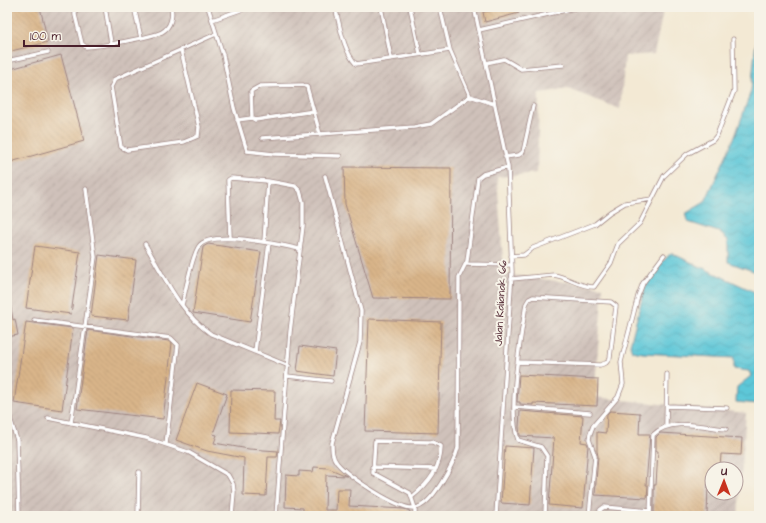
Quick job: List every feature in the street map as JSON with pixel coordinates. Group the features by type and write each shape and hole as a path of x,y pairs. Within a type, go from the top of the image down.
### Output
{"lane":[{"path":"75,7 75,15 82,44 86,47 141,38 162,32 170,25 172,14 171,7"},
{"path":"105,7 112,43"},
{"path":"134,7 141,38"},
{"path":"208,7 223,56 237,120 246,151 340,156"},
{"path":"212,20 249,7"},
{"path":"335,7 344,41 352,59 356,64 450,50"},
{"path":"381,7 392,58"},
{"path":"410,7 420,54"},
{"path":"440,7 450,50 470,96 494,104"},
{"name":"Jalan Kalianak 66","path":"474,7 508,167 511,279 496,516"},
{"path":"479,30 579,7"},
{"path":"181,50 199,127 198,136 184,142 126,150 121,147 111,87 115,79 216,34"},
{"path":"511,279 554,275 561,276 583,286 594,287 611,263 618,244 640,223 658,185 676,164 687,154 713,140 718,135 734,91 733,39"},
{"path":"7,61 48,52"},
{"path":"486,63 504,59 521,69 563,65"},
{"path":"252,118 251,91 260,86 303,85 307,87 320,134"},
{"path":"262,138 414,127 431,124 470,96"},
{"path":"505,157 523,152 533,106"},
{"path":"237,120 252,118 260,120 314,111"},
{"path":"324,176 361,311 360,342 332,443 332,451 336,462 357,482 403,506 415,508 421,506 430,498 451,467 458,448 459,277 467,264 478,178 483,174 508,167"},
{"path":"230,237 228,180 231,178 268,181 295,186 300,191 303,202 300,249 290,332 289,366 276,516"},
{"path":"264,242 268,181"},
{"path":"71,423 95,256 86,189"},
{"path":"511,256 524,255 534,248 595,224 610,212 625,203 652,200"},
{"path":"182,306 196,249 200,244 230,237 300,249"},
{"path":"255,350 269,243"},
{"path":"145,244 182,306 194,321 211,334 255,350 289,366"},
{"path":"589,516 595,456 589,439 590,434 593,426 618,397 623,384 621,362 638,296 643,283 664,255"},
{"path":"467,264 511,266"},
{"path":"518,362 600,365 606,363 610,358 616,306 611,302 531,298 526,304 518,362 515,432 518,440 541,447 547,456 545,516"},
{"path":"34,320 171,338 176,340 178,345 166,444"},
{"path":"666,426 667,374"},
{"path":"287,376 331,381"},
{"path":"667,406 727,408"},
{"path":"515,407 590,413"},
{"path":"7,409 16,440 20,516"},
{"path":"48,418 146,438 188,452 228,475 233,484 234,492 232,516"},
{"path":"650,516 653,435 666,426 680,425 726,429"},
{"path":"412,497 422,489 436,469 441,458 441,446 432,442 375,441 372,467 374,474 410,493 415,508 415,516"},
{"path":"372,467 436,469"},
{"path":"138,516 139,472"},
{"path":"600,516 600,510 604,507 650,511"}],"shaded area":[{"path":"7,7 664,7 654,54 625,56 620,109 568,89 539,93 537,173 497,177 504,274 603,287 594,397 746,413 742,461 704,461 704,501 739,501 738,516 7,516"}],"water":[{"path":"756,7 759,7 759,273 728,262 728,240 719,232 688,222 685,214 705,202 736,134 751,91 756,42"},
{"path":"671,253 759,294 759,404 736,402 737,387 751,376 749,371 734,369 734,358 643,353 632,351 630,345 645,287 657,268"}],"building":[{"path":"7,7 40,7 48,42 7,52"},
{"path":"517,7 519,13 485,22 483,12"},
{"path":"61,55 84,141 7,163 7,70"},
{"path":"344,167 451,168 450,299 373,298 345,204"},
{"path":"208,244 261,252 250,322 193,313 203,247"},
{"path":"35,246 80,252 71,314 26,308"},
{"path":"99,255 136,260 128,320 91,316"},
{"path":"10,303 13,320 15,319 18,335 7,337 7,304"},
{"path":"369,319 441,322 438,433 365,431"},
{"path":"26,322 73,328 62,410 14,403"},
{"path":"88,330 169,341 172,343 163,419 77,409"},
{"path":"300,346 336,351 333,376 297,371"},
{"path":"519,375 598,379 597,406 533,403 533,405 520,404 520,402 517,402"},
{"path":"197,383 227,394 213,434 217,435 214,443 249,449 278,451 277,457 268,457 266,496 243,495 244,458 207,451 176,440"},
{"path":"231,390 275,391 274,421 280,421 278,434 230,432"},
{"path":"520,411 583,416 581,442 587,443 588,445 583,508 549,505 554,438 520,436"},
{"path":"610,411 640,413 639,434 650,434 646,485 648,485 647,498 595,495 598,456 597,432 606,433 607,414"},
{"path":"660,433 742,438 741,455 721,454 721,461 704,461 704,501 707,501 707,516 654,516 654,485 656,485 658,451 656,451 656,437"},
{"path":"505,446 534,448 530,505 501,503"},
{"path":"314,467 328,468 347,476 326,475 325,510 336,510 337,489 350,489 349,506 404,509 410,511 409,516 303,516 303,508 285,507 286,475 299,476 299,471 313,472"}]}
